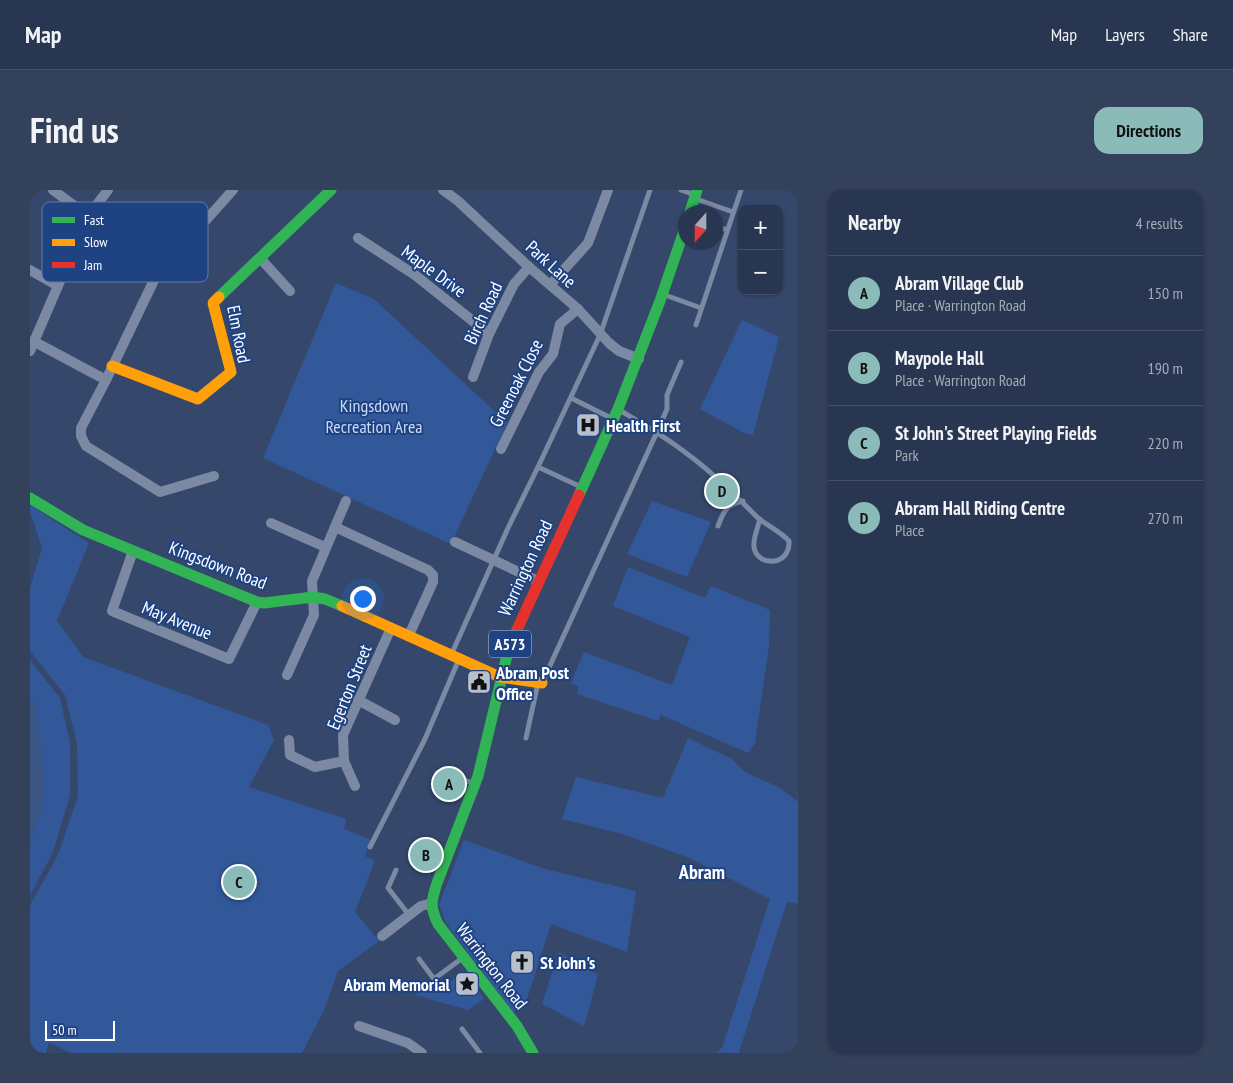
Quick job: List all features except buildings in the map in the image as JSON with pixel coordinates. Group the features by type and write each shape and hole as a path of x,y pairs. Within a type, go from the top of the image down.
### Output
{"street":[{"path":"53,190 69,202"},
{"path":"99,202 108,190"},
{"path":"208,218 233,190"},
{"name":"Elm Road","path":"112,366 198,398 231,372 213,303 331,190"},
{"name":"Park Lane","path":"443,190 458,201 551,284 578,309 600,335 619,351 638,359"},
{"path":"551,284 588,244 608,190"},
{"name":"Maple Drive","path":"358,238 416,275 489,334"},
{"name":"Warrington Road","path":"529,1051 517,1026 435,919 432,903 435,889 475,784 490,732 500,677 513,635 616,414 678,248"},
{"path":"260,258 290,291"},
{"name":"Birch Road","path":"473,377 489,334 514,284 529,266"},
{"path":"30,270 42,277"},
{"path":"51,282 58,286"},
{"path":"60,282 32,346 106,380"},
{"path":"153,282 81,428 81,436 86,446 160,492 214,476"},
{"name":"Greenoak Close","path":"501,449 539,372 553,354 560,324 578,309"},
{"name":"Kingsdown Road","path":"30,498 83,530 257,602 264,603 313,597 326,599 500,677 540,683"},
{"path":"287,675 314,615 312,581 346,501"},
{"path":"271,523 325,547"},
{"path":"335,527 428,570 433,575 433,582 409,635"},
{"path":"455,542 538,581"},
{"name":"May Avenue","path":"133,550 112,611 121,615 229,659 257,602"},
{"name":"Egerton Street","path":"355,786 344,760 343,735 391,628"},
{"path":"358,700 395,720"},
{"path":"289,740 290,755 315,767 344,760"},
{"path":"382,936 421,906 432,903"},
{"path":"359,1026 408,1043 422,1053"}],"lane":[{"path":"370,847 425,739 455,656 508,528 600,335 650,190"},
{"path":"681,190 734,212"},
{"path":"696,325 741,190"},
{"path":"723,229 727,230"},
{"path":"662,294 702,308"},
{"path":"526,738 540,683 657,432 667,409 667,395 681,362"},
{"path":"571,398 616,414 657,432 686,453 743,501 760,519 783,534 789,541 789,549 785,556 779,560 766,560 756,554 754,546 760,519"},
{"path":"538,467 582,488"},
{"path":"718,526 726,508 743,501"},
{"path":"437,773 442,771 475,784"},
{"path":"396,870 388,888 410,915"},
{"path":"418,959 434,979 463,957"},
{"path":"462,1029 480,1053"}],"green space":[{"name":"Kingsdown Recreation Area","path":"336,283 374,299 507,423 451,544 263,458"},
{"path":"742,320 779,337 753,435 744,433 700,409"},
{"path":"652,501 711,522 687,577 627,554"},
{"path":"30,505 89,543 57,621 83,657 268,725 274,740 249,787 346,819 344,829 371,840 365,856 375,861 355,912 379,941 338,971 324,1010 302,1053 71,1053 49,1042 46,1053 30,1053 30,905 58,855 78,796 77,743 65,695 30,651 30,588 42,548 30,511"},
{"path":"628,567 705,598 711,586 770,610 769,646 755,743 748,753 661,715 658,721 577,694 579,687 571,683 584,652 672,685 690,637 613,606"},
{"path":"30,660 60,698 70,744 70,795 53,852 30,896 30,842 43,804 36,711 30,697"},
{"path":"688,738 732,759 745,772 780,788 798,802 798,904 787,902 740,1053 716,1053 722,1048 770,899 690,858 622,834 562,819 576,777 663,798"},
{"path":"464,840 545,869 636,891 627,952 551,924 526,1002 513,1012 446,923 439,905"},
{"path":"559,952 598,975 584,1026 542,1004"},
{"path":"464,971 484,999 468,1010 415,995 429,985 436,993"}],"shaded area":[{"path":"30,697 36,711 44,772 43,804 30,842"}],"traffic: fast":[{"path":"219,297 331,190"},
{"path":"692,205 697,190"},
{"path":"579,495 618,409 660,301 678,248"},
{"path":"30,498 83,530 257,602 264,603 313,597 325,599 342,606"},
{"path":"509,647 478,776 437,883 432,904 438,924 517,1026 533,1053"}],"traffic: slow":[{"path":"112,366 198,399 231,372 213,303 219,297"},
{"path":"342,606 500,677 542,683"}],"traffic: jam":[{"path":"509,647 579,495"}],"place":[{"name":"Health First","path":"588,425"},
{"name":"Abram Hall Riding Centre","path":"722,491"},
{"name":"Abram Post Office","path":"479,682"},
{"name":"Abram Village Club","path":"449,784"},
{"name":"Maypole Hall","path":"426,855"},
{"name":"St John's Street Playing Fields","path":"239,882"},
{"name":"St John's","path":"522,962"},
{"name":"Abram Memorial","path":"467,984"}],"district":[{"name":"Abram","path":"702,872"}]}
